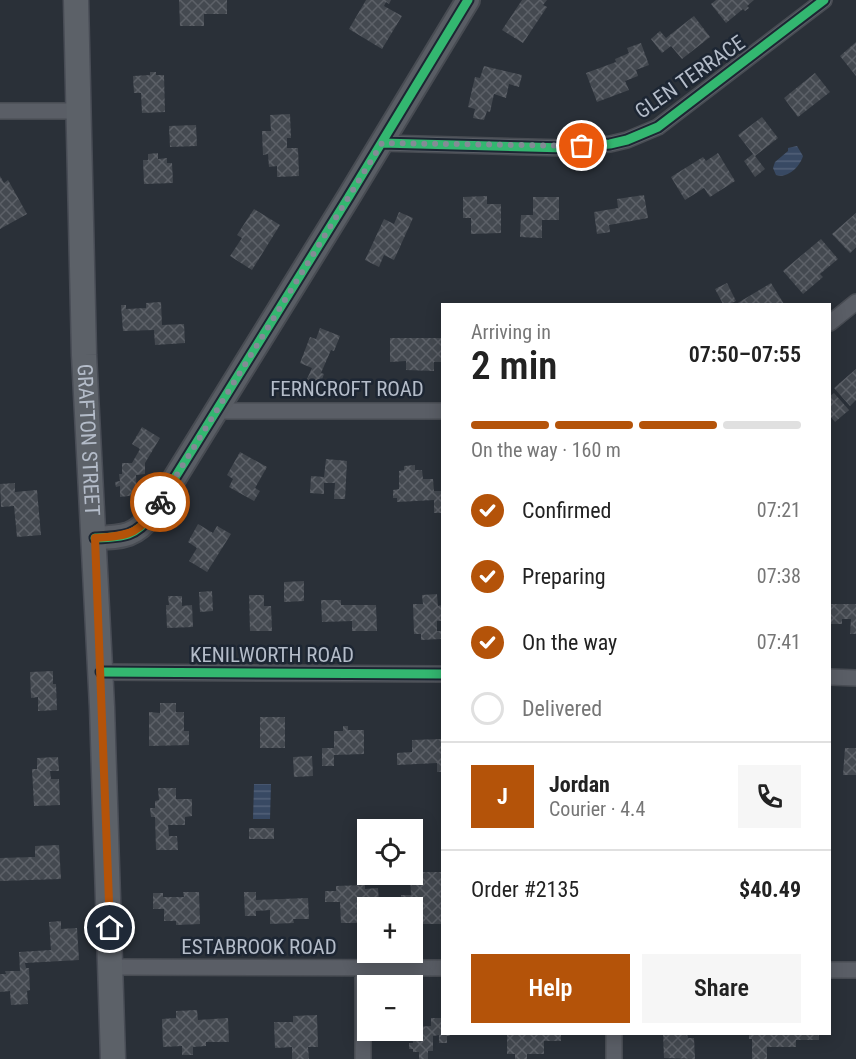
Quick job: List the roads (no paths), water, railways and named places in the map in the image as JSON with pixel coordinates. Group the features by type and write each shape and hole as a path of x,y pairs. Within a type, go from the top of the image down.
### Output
{"main road":[{"name":"GRAFTON STREET","path":"76,0 84,355 101,672 113,1059"}],"street":[{"path":"95,538 125,536 136,532 153,513 468,0"},
{"name":"GLEN TERRACE","path":"382,143 566,148 627,140 658,127 824,0"},
{"path":"0,111 78,111"},
{"path":"831,322 856,302"},
{"name":"FERNCROFT ROAD","path":"215,411 441,411"},
{"name":"KENILWORTH ROAD","path":"101,672 441,675"},
{"path":"831,677 856,678"},
{"name":"ESTABROOK ROAD","path":"111,967 441,968"},
{"path":"363,968 363,1059"},
{"path":"831,970 856,970"},
{"path":"614,1035 614,1059"}],"water":[{"path":"797,146 803,156 799,164 789,174 776,175 773,168 775,162 788,151 788,148"},
{"path":"254,784 271,784 270,819 253,819"}]}
